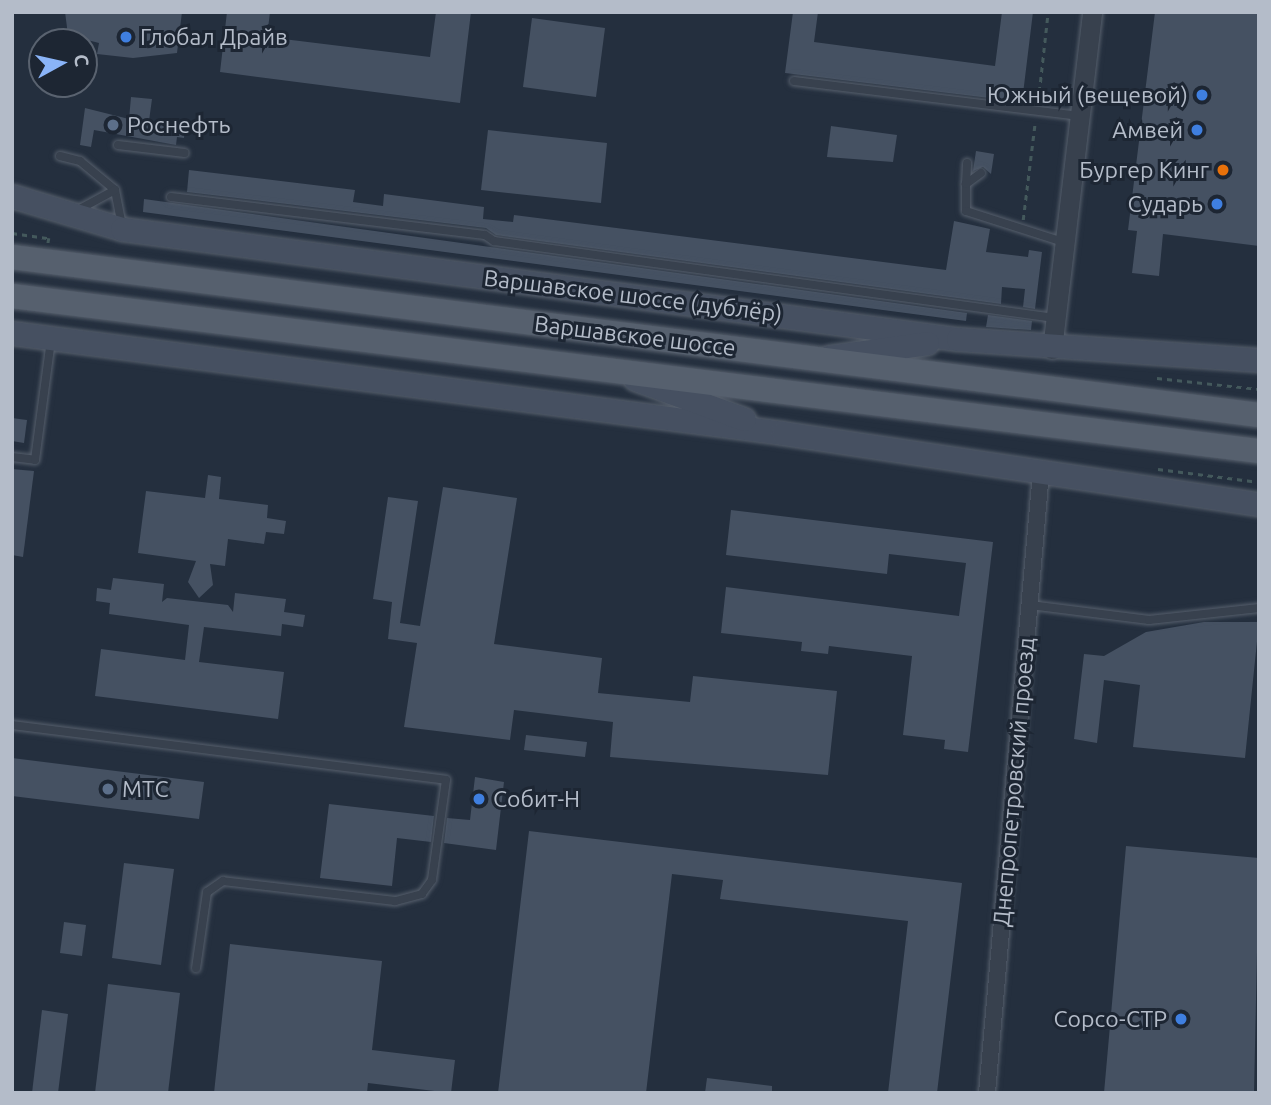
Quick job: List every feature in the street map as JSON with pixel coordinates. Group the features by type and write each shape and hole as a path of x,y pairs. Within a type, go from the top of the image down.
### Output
{"main road":[{"name":"Варшавское шоссе (дублёр)","path":"12,196 74,212 122,229 958,339 1052,349 1184,351 1259,360"},
{"name":"Варшавское шоссе","path":"12,257 1259,415"},
{"name":"Варшавское шоссе","path":"12,296 1259,451"},
{"path":"12,333 783,433 1259,504"},
{"path":"815,359 958,339"},
{"path":"610,369 783,433"}],"street":[{"path":"1052,349 1092,12"},
{"name":"Днепропетровский проезд","path":"987,1093 1041,472"}],"lane":[{"path":"794,82 1078,116"},
{"path":"118,145 185,153"},
{"path":"60,156 79,161 116,190 122,229"},
{"path":"967,163 966,212 1063,242"},
{"path":"966,184 981,173"},
{"path":"74,212 116,190"},
{"path":"171,197 485,234 494,241 1055,318"},
{"path":"12,457 35,460 51,338"},
{"path":"1030,605 1149,620 1259,608"},
{"path":"12,725 446,780 432,880 422,894 395,901 223,881 206,892 196,968"}],"path":[{"path":"12,233 49,238 48,244"},
{"path":"1157,378 1259,389"},
{"path":"1148,468 1259,482"}],"building":[{"name":"Глобал Драйв","path":"65,12 182,12 177,53 133,58 98,54 98,28 67,28"},
{"path":"227,12 270,12 267,37 430,57 436,12 471,12 460,103 220,72"},
{"path":"793,12 818,12 814,42 995,66 1002,12 1033,12 1022,102 785,73"},
{"name":"Южный (вещевой)","path":"1155,12 1259,12 1259,246 1163,234 1159,276 1132,273 1137,231 1128,230"},
{"path":"532,18 605,28 596,97 523,87"},
{"path":"131,97 152,99 149,121 185,126 184,138 177,137 176,145 94,130 91,147 80,145 85,108 129,119"},
{"path":"831,126 897,135 893,162 827,157"},
{"path":"488,130 607,143 601,203 481,190"},
{"path":"976,151 994,154 991,174 983,167 973,171"},
{"path":"189,170 355,190 353,202 383,206 384,194 484,207 483,219 513,222 514,215 946,270 954,221 990,229 986,252 1028,257 1029,250 1042,252 1035,309 1023,307 1025,289 1002,287 1001,304 496,235 486,228 187,192"},
{"path":"144,199 967,313 966,321 143,212"},
{"path":"988,315 1032,321 1031,330 986,327"},
{"path":"12,418 27,420 24,443 12,441"},
{"path":"12,469 34,471 23,557 12,555"},
{"path":"208,475 221,477 219,499 268,505 267,518 286,521 284,534 266,532 264,544 228,539 225,566 210,564 213,585 199,598 188,582 196,561 138,553 146,491 205,498"},
{"path":"443,487 517,498 494,644 602,658 598,693 690,702 693,676 837,691 828,775 610,757 613,722 514,710 510,740 404,727 417,643 388,639 392,602 373,599 388,497 418,501 400,623 420,626"},
{"path":"731,510 993,542 968,752 944,749 945,740 903,735 912,656 829,646 828,654 801,651 802,642 721,633 726,587 959,616 966,563 889,554 887,574 726,555"},
{"path":"113,578 164,584 162,602 167,598 228,605 233,612 235,593 286,599 284,612 305,615 303,627 282,624 281,636 204,627 199,662 284,672 278,719 95,696 101,649 185,660 189,625 109,614 110,603 96,601 97,588 111,590"},
{"path":"1204,622 1259,622 1245,758 1133,747 1140,685 1104,680 1097,743 1074,739 1084,654 1104,656 1146,632"},
{"path":"526,735 587,742 585,757 524,750"},
{"name":"МТС","path":"12,758 204,782 199,819 12,796"},
{"path":"475,777 504,782 496,850 444,843 447,818 470,820"},
{"path":"329,804 434,816 431,842 397,838 392,886 320,878"},
{"path":"529,831 962,883 937,1093 888,1093 908,921 720,899 723,880 672,874 646,1093 498,1093"},
{"path":"1126,846 1259,858 1254,1093 1104,1093"},
{"path":"124,863 174,869 161,965 112,958"},
{"path":"64,922 86,925 82,956 60,953"},
{"path":"230,944 382,961 372,1050 455,1060 451,1093 368,1083 367,1093 214,1093"},
{"path":"108,984 180,993 168,1093 95,1093"},
{"path":"42,1010 68,1014 58,1093 32,1093"},
{"path":"707,1078 772,1086 772,1093 705,1093"}],"place":[{"name":"Глобал Драйв","path":"126,37"},
{"name":"Южный (вещевой)","path":"1202,95"},
{"name":"Роснефть","path":"113,125"},
{"name":"Амвей","path":"1197,130"},
{"name":"Бургер Кинг","path":"1223,170"},
{"name":"Сударь","path":"1217,204"},
{"name":"МТС","path":"108,789"},
{"name":"Собит-Н","path":"479,799"},
{"name":"Сорсо-СТР","path":"1181,1019"}]}
